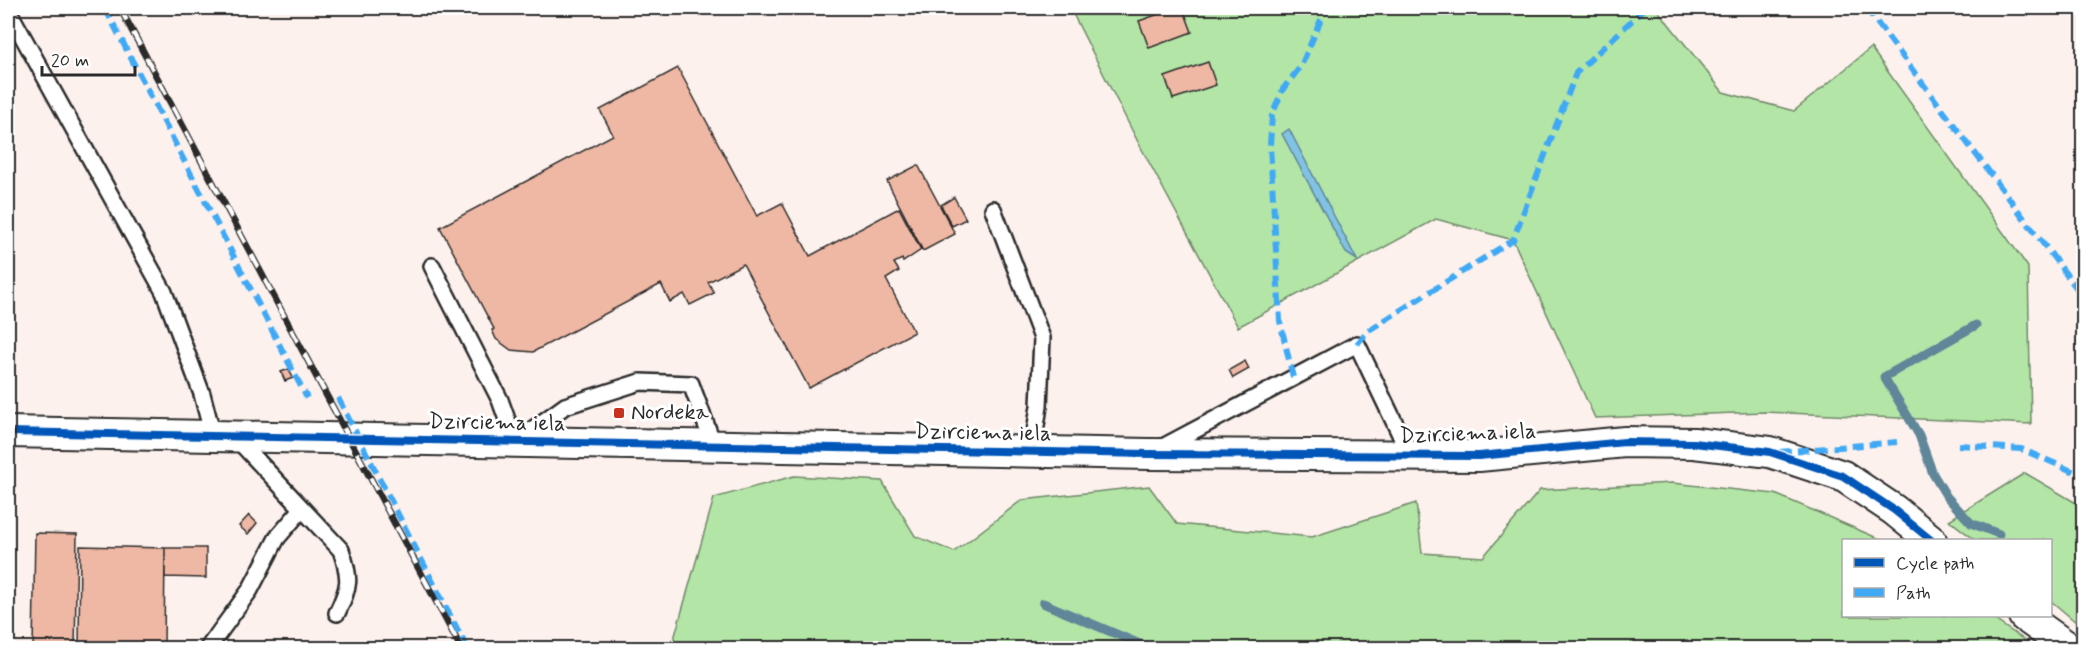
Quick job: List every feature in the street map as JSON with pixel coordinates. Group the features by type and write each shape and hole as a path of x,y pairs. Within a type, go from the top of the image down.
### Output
{"street":[{"name":"Dzirciema iela","path":"8,432 1149,454 1479,456 1625,442 1694,443 1770,452 1843,476 1894,510 1930,539"},
{"path":"2027,617 2069,648"}],"lane":[{"path":"8,10 164,292 202,394 223,436 302,509 341,550 348,569 349,588 337,613"},
{"path":"993,209 1042,338 1039,406 1032,452"},
{"path":"432,266 501,400 515,442 565,406 640,382 691,384 714,446"},
{"path":"1149,454 1357,344 1410,455"},
{"path":"208,648 250,590 278,538 302,509"}],"green space":[{"path":"1070,8 1656,8 1723,92 1794,111 1871,48 2028,267 2031,424 1765,412 1595,418 1513,240 1436,219 1238,327 1138,142"},
{"path":"2025,473 2083,507 2083,628 2052,602 2052,539 1974,539 1949,520"},
{"path":"794,476 882,481 915,536 954,552 1022,500 1149,486 1177,524 1312,537 1416,503 1422,553 1483,557 1540,490 1672,483 1775,494 1880,539 1842,539 1842,617 1990,617 2036,648 669,648 672,646 714,498"}],"water":[{"path":"1289,129 1357,260 1346,253 1282,134"}],"building":[{"path":"1176,8 1183,8 1192,32 1149,48 1139,21"},
{"path":"1208,62 1216,85 1173,99 1165,77"},
{"path":"678,68 757,216 782,203 810,256 899,208 921,250 903,262 902,259 894,263 899,271 886,279 914,332 809,388 743,264 708,282 714,293 690,305 684,294 670,302 661,284 533,352 511,350 496,339 492,330 494,329 440,227 613,135 600,110"},
{"path":"918,165 955,234 923,251 887,181"},
{"path":"954,197 966,219 952,226 941,205"},
{"path":"1245,361 1249,369 1233,378 1229,370"},
{"path":"289,369 293,378 285,381 281,372"},
{"path":"249,515 257,523 248,534 239,526"},
{"path":"35,533 77,534 75,648 33,648"},
{"path":"80,546 165,548 164,648 79,648"},
{"path":"165,548 206,548 206,578 165,577"}],"waterway":[{"path":"1976,325 1884,377 1919,435 1933,474 1947,497 1971,523 1999,534"},
{"path":"1043,603 1149,648"}],"railway":[{"path":"120,8 461,648"}],"marked path":[{"path":"105,8 307,398"},
{"path":"1293,377 1280,321 1270,145 1272,115 1283,89 1301,66 1326,8"},
{"path":"1357,344 1369,330 1513,240 1576,73 1645,8"},
{"path":"1866,8 2084,298"},
{"path":"338,398 467,648"},
{"path":"1779,452 1897,442"},
{"path":"1958,445 2021,449 2084,476"}],"cycle path":[{"path":"8,432 1149,454 1479,456 1625,442 1694,443 1770,452 1843,476 1894,510 1930,539"}],"place":[{"name":"Nordeka","path":"619,413"}]}
